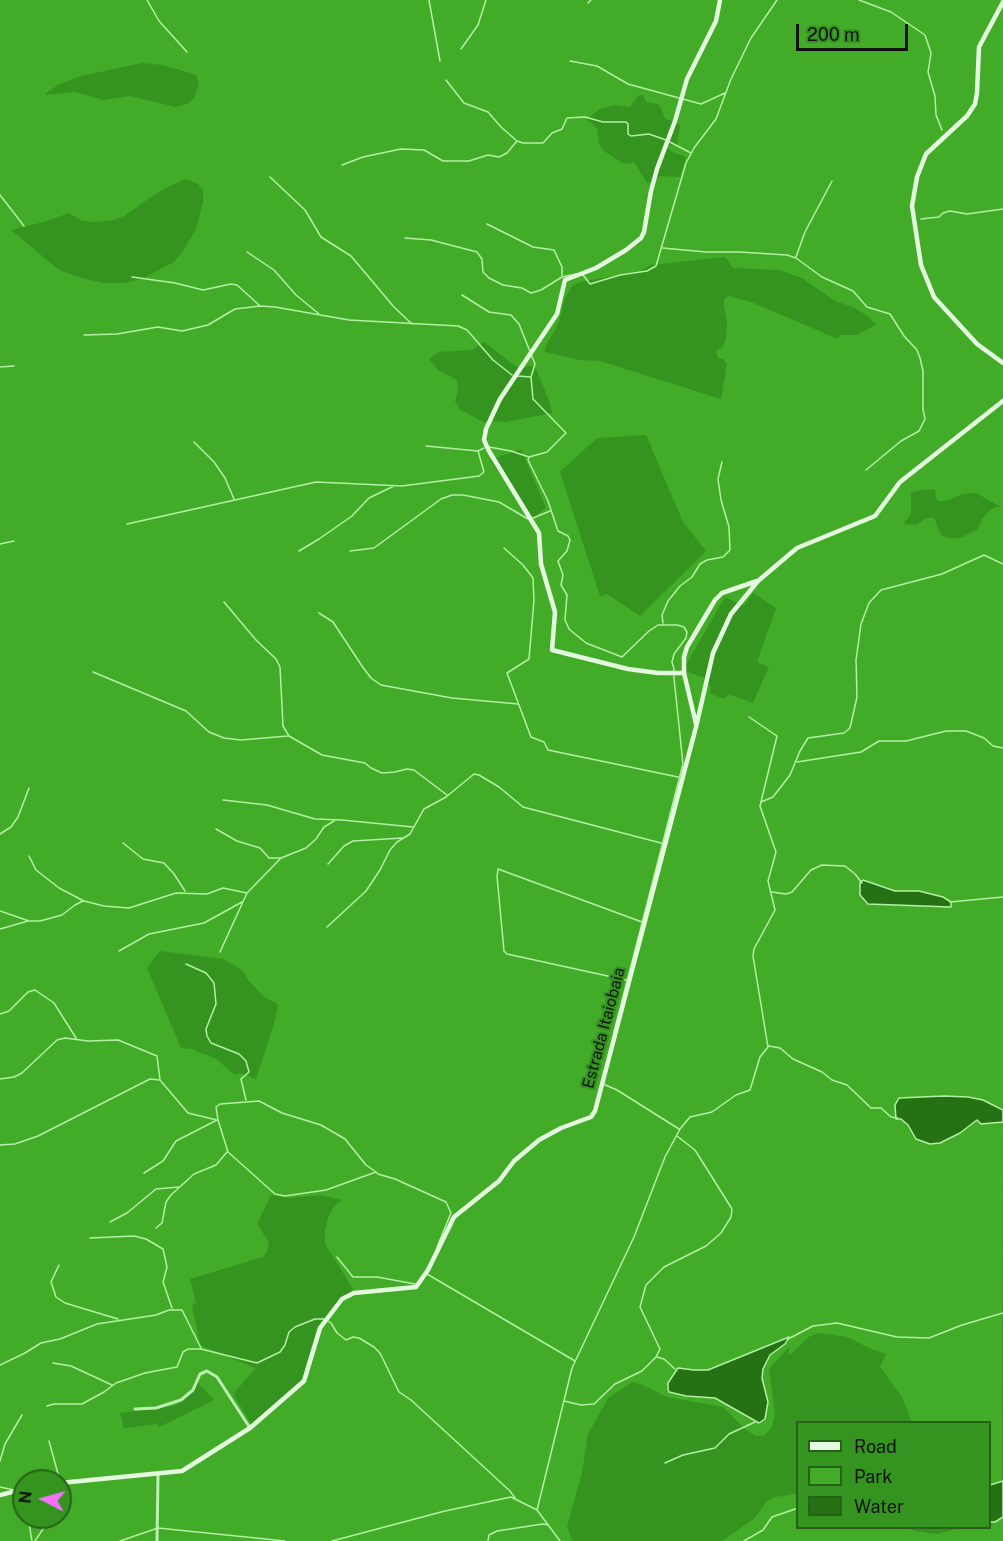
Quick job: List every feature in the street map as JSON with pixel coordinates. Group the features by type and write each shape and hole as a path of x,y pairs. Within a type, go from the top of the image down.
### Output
{"street":[{"path":"684,673 658,673 628,669 552,650 555,612 541,564 539,532 484,440 486,429 500,399 557,314 564,280 596,268 641,238 657,169 675,122 687,79 716,21 720,0"},
{"path":"1003,2 979,47 975,104 966,116 926,154 917,177 912,206 921,265 934,297 977,344 1003,363"},
{"name":"Estrada Itaiobaia","path":"72,1483 187,1469 250,1428 304,1381 320,1328 342,1299 354,1293 416,1287 428,1270 454,1217 499,1180 518,1157 539,1140 561,1128 588,1120 593,1114 717,642 731,614 758,581 802,545 875,516 900,482 1003,401"},
{"path":"696,726 684,673 684,657 687,647 722,592 758,581"},
{"path":"135,1409 156,1408 181,1400 193,1390 200,1374 207,1371 217,1377 250,1428"},
{"path":"157,1541 158,1474"}],"green space":[{"path":"0,0 1003,0 1003,1110 983,1100 968,1097 904,1097 895,1105 897,1118 908,1125 919,1141 930,1144 940,1143 960,1133 977,1120 981,1124 1003,1122 1002,1482 991,1485 991,1421 912,1421 902,1397 880,1367 886,1354 847,1337 818,1333 810,1336 790,1355 789,1347 769,1369 775,1414 772,1427 765,1435 756,1436 746,1430 723,1407 667,1397 633,1382 608,1398 588,1434 582,1472 567,1527 572,1540 575,1541 0,1541","holes":["142,63 163,65 196,75 199,83 194,98 189,103 176,107 130,96 104,100 75,92 46,95 58,85 81,76","639,95 643,95 646,102 658,104 665,119 676,122 680,126 677,145 665,145 672,152 686,157 680,177 660,176 647,183 634,162 627,164 620,162 604,151 599,144 597,129 586,120 600,109 615,105 630,107","185,179 198,184 203,190 203,202 196,229 174,262 142,279 124,283 104,283 59,270 11,230 69,213 82,221 113,220 124,216 158,192","725,257 733,268 779,270 802,278 835,301 853,307 868,316 876,325 856,335 840,335 838,339 751,302 728,296 724,299 727,322 726,339 723,347 716,350 718,358 723,359 727,364 721,399 600,361 580,360 545,352 559,322 565,298 572,286 580,282 640,271 651,265","484,342 519,369 530,366 536,369 552,413 506,422 484,422 460,410 455,401 458,390 457,380 438,370 429,359 438,352 472,350","646,435 683,522 706,551 640,616 607,594 600,596 560,472 597,438","521,449 546,508 533,518 490,460","935,490 938,501 976,493 1001,507 995,507 989,511 977,530 960,538 948,538 941,535 934,518 927,518 915,525 903,524 911,514 911,493","753,593 776,608 757,662 769,667 753,703 728,694 725,699 710,694 711,686 706,684 707,679 683,670 725,597 744,606","883,886 895,891 919,891 943,897 951,902 951,907 887,905","160,951 224,959 243,971 264,997 278,1004 275,1021 256,1079 240,1073 235,1075 216,1059 192,1049 181,1048 147,968","271,1195 290,1198 321,1195 342,1200 335,1205 328,1218 325,1244 353,1289 320,1323 304,1380 252,1425 233,1394 256,1368 200,1345 192,1305 196,1303 190,1279 263,1257 267,1252 269,1242 257,1224","787,1337 785,1344 770,1355 763,1369 762,1378 768,1402 765,1419 759,1423 715,1398 686,1396 670,1392 668,1389 668,1383 678,1368 708,1370","196,1381 214,1400 159,1427 157,1424 124,1428 120,1413 174,1406 190,1394"]},
{"path":"796,1495 796,1529 911,1529 937,1534 955,1529 991,1529 991,1522 1003,1517 1003,1541 722,1541 755,1518 767,1501 775,1497"}],"water":[{"path":"863,880 895,891 919,891 943,897 951,902 951,907 868,904 860,895 860,883"},
{"path":"944,1096 983,1100 1003,1110 1003,1122 981,1124 977,1120 960,1133 940,1143 930,1144 916,1139 908,1125 901,1119 896,1119 895,1105 899,1098"},
{"path":"789,1337 785,1344 770,1355 763,1369 762,1378 768,1402 765,1419 759,1423 715,1398 669,1392 668,1383 678,1368 708,1370"},
{"path":"1003,1481 1003,1517 995,1522 991,1522 991,1485"}],"waterway":[{"path":"147,0 159,21 187,52"},
{"path":"429,0 440,61"},
{"path":"461,49 478,25 486,0"},
{"path":"588,3 591,0"},
{"path":"583,275 590,284 620,275 647,271 656,266 686,163 694,148 716,119 731,79 751,38 777,0"},
{"path":"859,0 891,12 925,35 931,53 928,72 935,96 936,115 942,130"},
{"path":"570,61 597,66 628,84 701,104 725,93"},
{"path":"446,80 464,103 488,112 501,127 517,141 523,143 543,143 552,133 562,129 567,118 585,117 603,122 626,122 628,134 631,136 649,134 691,153"},
{"path":"342,165 363,157 401,149 424,150 443,161 469,161 488,155 499,157 507,153 517,141"},
{"path":"270,177 305,210 321,237 351,256 394,307 412,324"},
{"path":"796,257 805,232 832,181"},
{"path":"0,195 24,226"},
{"path":"921,219 939,217 950,211 967,214 1003,209"},
{"path":"487,224 533,247 554,250 562,267 562,276"},
{"path":"405,238 431,240 477,252 482,259 483,272 489,278 503,285 522,288 531,293 541,290 562,277 576,274"},
{"path":"663,248 787,255 796,258 822,277 853,291 867,307 890,314 904,336 917,350 920,358 923,371 925,419 919,431 901,441 866,470"},
{"path":"247,252 274,270 296,295 319,314"},
{"path":"132,277 175,283 203,290 231,284 237,285 259,305"},
{"path":"462,295 489,312 511,315 519,324 535,364 531,377 533,399 566,433 547,452 529,457 489,447"},
{"path":"84,335 117,334 158,327 182,331 208,325 235,309 275,307 349,320 458,326 467,330 493,360 512,375"},
{"path":"0,367 14,366"},
{"path":"517,376 531,377"},
{"path":"194,442 214,462 225,478 234,499"},
{"path":"426,446 478,451 484,448"},
{"path":"127,524 316,482 402,486 479,476 484,472 478,451"},
{"path":"529,457 528,460 548,501 558,531 568,536 570,540 567,551 558,561 563,575 561,585 567,595 565,620 569,629 586,643 622,657 658,625 677,625 684,627 687,632 672,662 683,764 614,1032"},
{"path":"663,623 662,615 668,601 680,586 692,577 700,564 723,557 730,550 729,527 718,479 722,462"},
{"path":"299,551 352,516 369,498 394,486"},
{"path":"350,551 374,548 441,499 452,495 499,502 528,519"},
{"path":"533,518 550,511"},
{"path":"0,544 14,541"},
{"path":"504,548 523,565 533,578 534,600 529,659 507,673 531,737 544,742 548,750 678,777"},
{"path":"761,802 773,797 790,775 808,738 844,733 850,728 857,697 856,660 861,624 869,603 881,590 942,574 984,555 1003,564"},
{"path":"224,602 256,640 276,659 280,667 283,726 289,736 322,755 365,763 382,773 414,770 447,795"},
{"path":"319,613 333,622 371,678 381,685 452,698 518,704"},
{"path":"93,672 186,711 209,732 224,738 241,740 288,736"},
{"path":"537,1510 572,1368 634,1237 665,1157 680,1129 690,1117 712,1112 736,1095 750,1090 760,1057 768,1047 753,956 754,949 775,910 768,881 776,852 760,806 777,736 749,717"},
{"path":"797,762 861,752 879,741 906,741 946,731 966,731 984,738 993,746 1003,748"},
{"path":"327,927 366,891 390,850 397,842 410,834 424,809 446,797 474,774 499,787 523,807 661,843"},
{"path":"0,834 11,827 18,817 29,788"},
{"path":"223,800 267,805 315,819 413,827"},
{"path":"216,829 237,841 260,848 269,858 281,858 306,848 324,827 334,821"},
{"path":"328,864 344,846 353,841 402,838"},
{"path":"123,843 143,859 164,863 185,891"},
{"path":"29,856 36,870 59,888 84,901 104,906 129,908 176,893 207,894 223,888 247,893"},
{"path":"220,952 247,893 281,858"},
{"path":"772,892 786,894 792,892 811,870 822,865 845,866 862,883"},
{"path":"626,980 507,954 504,951 498,869 642,922"},
{"path":"950,902 1003,897"},
{"path":"0,911 29,921 40,921 62,915 83,901"},
{"path":"119,951 149,934 204,923 242,902"},
{"path":"0,929 28,921"},
{"path":"186,964 206,973 214,983 216,1004 206,1029 207,1036 211,1043 239,1054 246,1061 249,1072 241,1079 246,1100"},
{"path":"0,1014 9,1011 28,992 35,990 54,1003 76,1038"},
{"path":"0,1079 22,1073 57,1040 65,1038 88,1041 118,1040 157,1056 160,1080 188,1113 217,1120"},
{"path":"769,1046 780,1048 793,1059 822,1072 832,1080 847,1085 871,1108 881,1108 891,1117 898,1118"},
{"path":"0,1145 15,1144 38,1136 150,1079 160,1080"},
{"path":"603,1084 617,1090 679,1129"},
{"path":"376,1172 326,1190 285,1196 275,1194 228,1152 216,1107 220,1104 259,1101 282,1113 321,1125 345,1139 366,1165 376,1172 378,1174 395,1179 446,1202 451,1213 437,1247"},
{"path":"144,1173 163,1161 176,1141 217,1120"},
{"path":"564,1401 581,1405 594,1404 615,1384 642,1371 656,1357 660,1349 640,1307 646,1285 664,1267 706,1246 721,1233 731,1217 732,1209 695,1150 677,1136"},
{"path":"156,1228 162,1223 166,1202 171,1195 194,1174 216,1165 227,1152"},
{"path":"110,1222 127,1213 156,1189 179,1187"},
{"path":"90,1238 134,1236 146,1239 163,1249 167,1267 163,1282 172,1308"},
{"path":"337,1257 353,1277 377,1277 415,1284"},
{"path":"59,1265 51,1282 56,1297 65,1303 118,1319"},
{"path":"427,1274 575,1361"},
{"path":"0,1365 41,1343 60,1339 97,1324 156,1315 169,1310 182,1310 201,1348"},
{"path":"788,1339 813,1326 837,1323 897,1337 929,1338 1003,1313"},
{"path":"47,1406 82,1404 116,1383 145,1373 177,1367 183,1352 188,1349 201,1349 257,1363 280,1352 289,1332 295,1327 315,1319 325,1319 346,1340 353,1337 359,1338 374,1347 380,1353 399,1392 411,1400 515,1498"},
{"path":"657,1357 664,1359 675,1369"},
{"path":"53,1363 71,1366 112,1385"},
{"path":"0,1461 5,1444 22,1415"},
{"path":"665,1463 683,1455 715,1448 729,1434 755,1422"},
{"path":"49,1441 57,1469"},
{"path":"0,1487 12,1490"},
{"path":"332,1541 445,1511 511,1497 537,1510 560,1541"},
{"path":"744,1541 763,1530 772,1517 796,1509"},
{"path":"488,1541 489,1535 497,1531 548,1525"},
{"path":"120,1541 158,1528 285,1541"},
{"path":"30,1529 32,1541"},
{"path":"35,1541 43,1529"}]}
